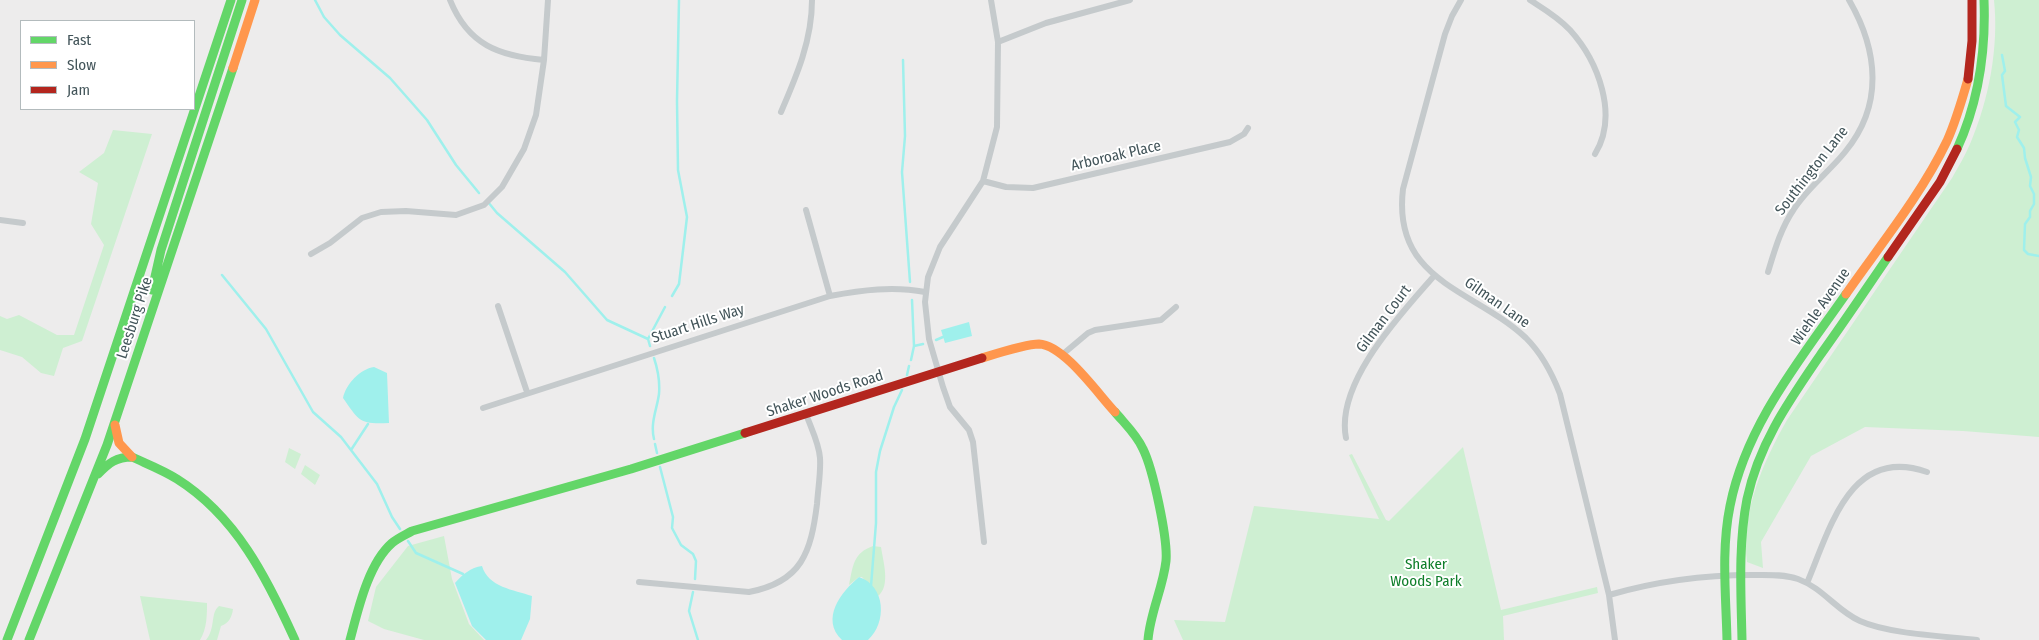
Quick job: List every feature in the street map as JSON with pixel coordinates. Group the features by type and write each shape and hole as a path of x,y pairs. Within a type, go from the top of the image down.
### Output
{"main road":[{"name":"Leesburg Pike","path":"195,107 230,0"},
{"path":"139,350 161,250 242,0"},
{"name":"Leesburg Pike","path":"30,640 114,423 255,0"},
{"name":"Wiehle Avenue","path":"1727,640 1727,526 1732,494 1748,447 1765,412 1935,167 1961,108 1970,66 1973,39 1972,0"},
{"name":"Wiehle Avenue","path":"1742,640 1741,539 1745,506 1754,470 1783,410 1940,182 1961,143 1974,106 1982,70 1986,32 1984,0"},
{"name":"Leesburg Pike","path":"7,640 86,439 194,110"},
{"name":"Shaker Woods Road","path":"350,640 358,611 378,560 387,547 400,537 418,529 631,469 938,371 1038,344 1050,347 1063,354 1134,434 1143,448 1165,535 1167,553 1148,640"},
{"path":"114,423 118,443 132,457 183,483 209,503 229,523 260,566 295,640"},
{"path":"94,478 113,460 121,457 132,457"}],"street":[{"path":"450,0 455,13 465,27 477,39 489,47 518,58 544,60"},
{"path":"311,254 330,243 362,218 381,212 406,211 456,215 484,205 502,187 524,149 536,115 544,60 548,0"},
{"path":"781,112 801,66 812,25 812,0"},
{"path":"984,542 973,442 969,430 950,407 938,371 927,330 925,292 933,262 940,247 983,181 997,127 998,42 991,0"},
{"path":"998,42 1046,23 1130,0"},
{"name":"Gilman Lane","path":"1461,0 1445,34 1403,189 1402,215 1407,239 1421,262 1434,276 1513,327 1537,350 1554,378 1560,394 1609,595 1615,640"},
{"path":"1530,0 1552,14 1568,29 1584,48 1596,71 1606,114 1603,137 1595,154"},
{"name":"Southington Lane","path":"1768,272 1778,237 1794,208 1853,142 1869,106 1873,80 1870,48 1859,18 1849,0"},
{"name":"Arboroak Place","path":"983,181 1020,189 1046,186 1094,172 1230,142 1237,139 1248,128"},
{"path":"806,210 830,296"},
{"path":"0,220 23,223"},
{"name":"Gilman Court","path":"1346,438 1344,412 1367,360 1385,334 1434,276"},
{"name":"Stuart Hills Way","path":"483,408 527,392 830,296 870,289 908,289 925,292"},
{"path":"498,306 527,392"},
{"path":"1063,354 1088,333 1095,330 1161,320 1176,307"},
{"path":"639,582 749,592 765,589 790,575 808,550 814,532 818,492 820,458 806,414"},
{"path":"1807,583 1839,510 1852,488 1860,480 1880,469 1892,466 1912,467 1927,472"},
{"path":"1609,595 1672,580 1726,575 1786,576 1807,583 1826,595 1848,615 1868,624 1884,628 1977,640"}],"green space":[{"path":"1994,0 2039,0 2039,437 1963,431 1865,427 1811,456 1761,542 1763,568 1747,562 1747,525 1751,506 1762,470 1778,436 1952,178 1970,144 1982,110 1994,55"},
{"path":"113,130 152,134 82,341 63,348 54,376 41,373 22,357 0,350 0,316 7,319 19,315 57,335 74,335 104,245 91,224 98,183 79,172 104,153"},
{"name":"Shaker Woods Park","path":"1463,447 1501,610 1597,587 1598,593 1503,616 1504,640 1183,640 1174,620 1225,622 1254,506 1379,519 1349,455 1352,454 1386,520 1389,521"},
{"path":"289,448 301,454 295,469 285,462"},
{"path":"305,465 320,475 315,485 301,474"},
{"path":"444,536 452,579 469,624 484,640 424,640 384,629 368,621 376,587 408,546"},
{"path":"873,546 881,547 885,573 884,586 878,596 862,577 859,577 849,585 853,566 858,556 861,552"},
{"path":"140,596 207,603 207,617 200,640 150,640"},
{"path":"219,606 233,609 232,615 221,626 217,640 206,640 211,631 216,609"}],"water":[{"path":"969,322 972,336 945,343 941,330"},
{"path":"374,367 387,373 389,423 372,423 361,420 343,398 354,378 369,368"},
{"path":"482,566 490,579 502,587 532,596 530,619 521,640 486,640 472,626 455,583 467,572"},
{"path":"859,577 868,582 879,596 881,615 874,633 868,640 842,640 836,632 833,615 840,598"}],"waterway":[{"path":"315,0 324,17 340,35 390,78 427,120 456,165 479,193"},
{"path":"672,296 679,284 687,217 678,170 679,0"},
{"path":"2002,55 2005,71 2002,75 2006,106 2020,117 2015,122 2019,130 2017,137 2024,148 2031,177 2030,186 2034,194 2034,204 2030,211 2030,217 2025,224 2024,250 2028,254 2039,256"},
{"path":"903,60 905,136 902,172 910,282"},
{"path":"488,202 497,213 565,272 607,320 648,339"},
{"path":"222,275 266,329 313,412 341,437 377,484 392,517 400,529"},
{"path":"911,360 914,346 912,300"},
{"path":"648,339 665,307"},
{"path":"936,340 943,337"},
{"path":"648,339 650,346"},
{"path":"914,346 923,344"},
{"path":"654,358 657,367 659,389 653,422 654,439"},
{"path":"907,375 909,366"},
{"path":"871,586 876,523 876,472 880,451 894,407 902,390"},
{"path":"351,450 368,424"},
{"path":"655,444 657,453"},
{"path":"660,467 673,517 672,528 681,545 693,554 696,561 695,579"},
{"path":"408,541 416,553 463,574"},
{"path":"693,592 689,611 698,640"}],"traffic: fast":[{"path":"195,108 231,0"},
{"path":"152,290 161,250 242,0"},
{"path":"1957,149 1971,113 1980,76 1984,38 1984,0"},
{"path":"29,640 107,445 233,68"},
{"path":"7,640 85,439 194,110"},
{"path":"1742,640 1742,534 1747,499 1759,459 1776,423 1809,371 1888,257"},
{"path":"1727,640 1725,573 1727,523 1738,476 1748,448 1777,394 1846,294"},
{"path":"1115,412 1138,439 1143,449 1155,487 1165,537 1166,561 1151,620 1148,640"},
{"path":"350,640 365,588 376,563 392,543 412,531 631,469 745,433"},
{"path":"132,457 161,470 198,494 233,530 261,572 295,640"},
{"path":"98,474 113,461 132,457"}],"traffic: slow":[{"path":"233,68 255,0"},
{"path":"1846,294 1900,219 1937,161 1953,126 1968,79"},
{"path":"982,358 1026,346 1039,344 1049,346 1070,361 1115,412"},
{"path":"115,425 119,443 132,457"}],"traffic: jam":[{"path":"1968,79 1972,41 1972,0"},
{"path":"1888,257 1940,182 1957,149"},
{"path":"745,433 982,358"}]}
